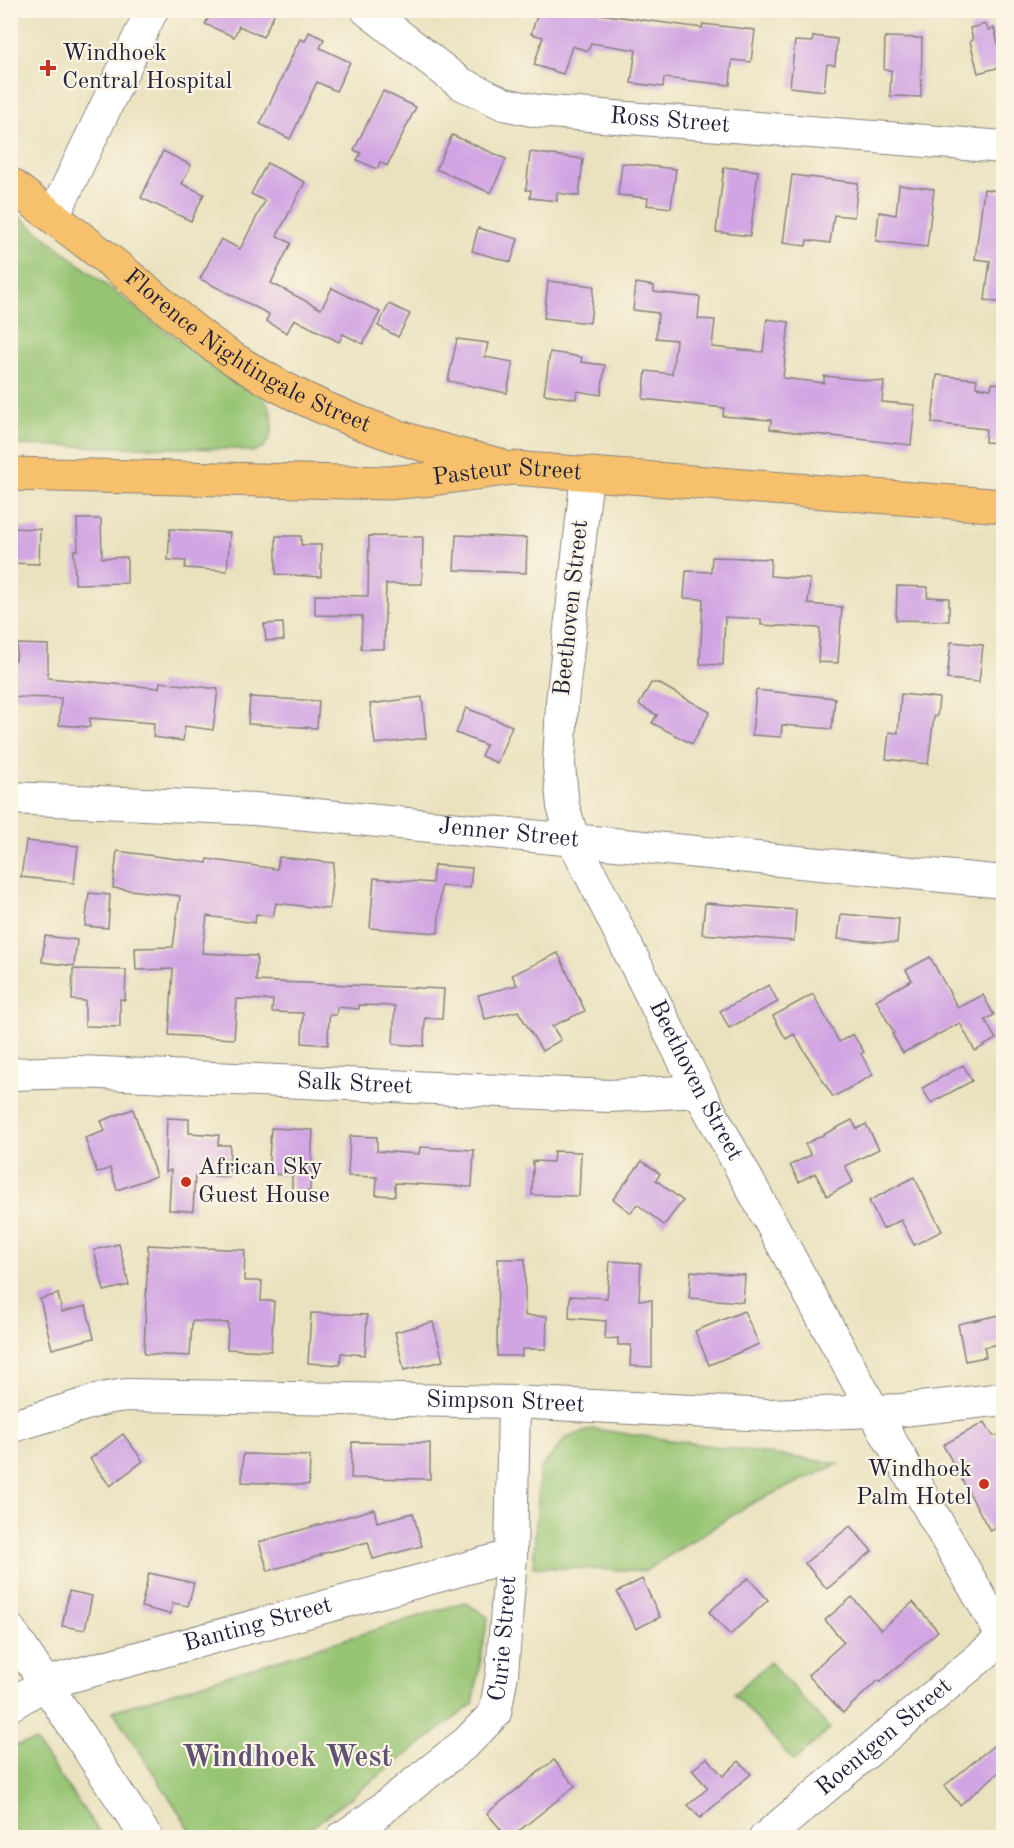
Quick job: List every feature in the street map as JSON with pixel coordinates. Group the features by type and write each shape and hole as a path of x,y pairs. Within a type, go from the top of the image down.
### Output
{"main road":[{"name":"Florence Nightingale Street","path":"10,184 123,271 203,337 274,384 312,403 369,426 467,458 513,468"},
{"path":"354,482 371,473 380,460 381,448 378,436 369,426"},
{"name":"Pasteur Street","path":"10,474 388,483 513,468 1004,506"}],"street":[{"path":"52,217 152,10"},
{"name":"Ross Street","path":"367,10 460,83 504,104 537,111 1004,147"},
{"name":"Beethoven Street","path":"586,474 562,702 559,766 563,806 573,839 699,1091 874,1412 1003,1638"},
{"name":"Jenner Street","path":"10,798 255,809 1004,882"},
{"name":"Salk Street","path":"10,1074 79,1072 609,1096 699,1091"},
{"name":"Simpson Street","path":"10,1427 106,1398 126,1395 514,1402 769,1415 874,1412 1004,1399"},
{"name":"Curie Street","path":"342,1838 467,1742 495,1713 502,1674 510,1556 514,1402"},
{"name":"Banting Street","path":"10,1705 46,1683 510,1556"},
{"path":"10,1630 147,1838"},
{"name":"Roentgen Street","path":"765,1838 1003,1638"}],"green space":[{"path":"10,209 181,342 259,392 272,415 271,434 264,447 252,452 236,449 11,445"},
{"path":"593,1429 839,1464 752,1503 645,1571 533,1567 540,1469 566,1438"},
{"path":"465,1602 488,1617 473,1704 299,1837 195,1837 113,1711"},
{"path":"770,1662 830,1729 794,1761 734,1694"},
{"path":"35,1741 103,1837 11,1837 11,1746"}],"building":[{"path":"206,10 276,10 263,37 239,26 234,37 205,24 211,13"},
{"path":"539,10 601,10 600,14 702,28 703,24 755,30 751,62 732,60 730,85 664,78 663,87 631,83 636,50 591,43 588,51 572,46 563,74 534,65 543,37 531,34"},
{"path":"986,24 988,30 994,28 1004,66 978,73 970,41 973,40 970,28"},
{"path":"309,32 324,39 320,48 350,62 336,91 317,82 290,139 260,124 300,39 305,41"},
{"path":"813,36 837,39 835,65 827,64 824,91 790,87 795,41 812,42"},
{"path":"885,37 922,38 921,97 890,96 891,70 884,70"},
{"path":"383,91 416,107 387,166 380,162 377,169 357,160 361,153 354,150"},
{"path":"452,135 506,159 491,193 436,169"},
{"path":"163,151 191,165 182,184 204,194 191,221 141,198"},
{"path":"530,152 583,159 579,196 557,193 557,201 530,198 531,190 526,190"},
{"path":"267,163 305,182 277,236 291,243 271,283 321,309 332,288 380,312 363,344 343,334 339,342 294,319 287,333 266,321 269,314 200,279 221,239 240,249 265,201 251,194"},
{"path":"622,163 676,169 671,208 647,205 648,198 618,195"},
{"path":"724,167 758,171 750,236 716,232"},
{"path":"792,175 858,183 854,217 834,215 830,243 807,240 806,246 783,243"},
{"path":"899,185 934,189 927,247 876,241 879,212 896,215"},
{"path":"984,189 1004,192 1004,303 985,300 990,261 975,259"},
{"path":"478,228 518,239 511,262 472,251"},
{"path":"548,281 594,286 590,323 544,318"},
{"path":"636,283 654,286 654,292 700,297 698,319 715,320 712,347 763,352 767,319 789,322 783,378 824,383 824,376 884,382 882,402 915,405 911,445 770,429 771,420 723,416 724,408 643,399 646,371 672,374 676,340 656,338 658,313 633,310"},
{"path":"389,304 410,314 398,337 378,326"},
{"path":"457,339 488,343 485,357 513,362 507,393 448,381"},
{"path":"550,352 582,357 581,362 605,365 601,395 577,391 576,399 544,394"},
{"path":"937,375 977,379 976,387 991,389 992,383 1004,384 1004,443 985,442 986,429 932,423"},
{"path":"77,519 101,519 102,558 127,557 127,583 75,584 74,550 78,550"},
{"path":"10,528 40,529 39,564 10,563"},
{"path":"170,529 230,533 227,571 185,568 186,561 168,560"},
{"path":"456,535 527,538 526,573 454,570"},
{"path":"276,536 301,536 301,545 321,545 321,577 276,574"},
{"path":"369,536 423,537 422,584 386,584 384,649 361,649 362,616 315,615 315,595 368,596"},
{"path":"712,557 771,559 770,576 810,579 808,604 842,607 838,663 818,662 820,628 761,625 761,619 725,617 723,665 700,664 703,599 684,598 686,571 711,572"},
{"path":"897,586 928,587 927,597 949,598 949,621 896,620"},
{"path":"283,623 284,640 266,641 264,624"},
{"path":"951,642 983,645 979,682 947,679"},
{"path":"17,644 48,645 48,678 159,688 160,682 218,689 213,730 185,726 183,741 153,737 154,723 90,718 90,727 59,725 61,698 10,697 10,660 16,660"},
{"path":"651,683 658,683 710,712 692,744 652,723 657,715 639,705"},
{"path":"756,690 835,698 832,729 782,725 781,737 752,735"},
{"path":"901,694 939,698 937,717 934,716 928,764 886,759 889,732 898,733"},
{"path":"250,697 319,701 317,728 248,724"},
{"path":"422,697 426,738 375,744 370,704"},
{"path":"466,708 512,726 497,763 481,756 486,745 456,733"},
{"path":"26,841 78,846 74,883 21,877"},
{"path":"117,851 207,863 208,859 277,869 279,857 334,863 329,909 276,903 273,917 256,914 255,923 207,916 202,953 257,956 256,981 444,989 442,1019 425,1018 424,1046 393,1044 395,1006 359,1005 359,1009 337,1007 336,1015 329,1015 328,1045 302,1043 303,1013 272,1012 273,1000 237,999 234,1039 169,1035 173,969 136,970 135,948 173,947 180,896 113,888"},
{"path":"434,865 472,868 470,888 441,886 438,933 370,928 374,878 432,883"},
{"path":"89,893 110,895 108,928 85,926"},
{"path":"705,903 796,910 794,941 702,934"},
{"path":"841,914 899,919 897,943 838,939"},
{"path":"45,936 77,940 74,966 42,962"},
{"path":"558,953 585,1011 552,1026 561,1040 542,1051 518,1011 485,1019 478,995 517,985 512,975"},
{"path":"930,957 958,1008 983,995 994,1015 985,1020 996,1039 975,1051 960,1023 903,1053 876,1000 912,980 906,970"},
{"path":"73,969 126,970 125,1000 120,999 120,1027 85,1026 85,1001 72,1000"},
{"path":"769,985 778,1002 729,1028 720,1011"},
{"path":"813,994 839,1042 853,1034 864,1052 861,1054 873,1075 833,1097 794,1034 786,1039 773,1016"},
{"path":"963,1065 972,1081 931,1103 922,1088"},
{"path":"133,1109 156,1176 117,1190 110,1168 97,1173 85,1138 105,1131 101,1121"},
{"path":"167,1118 189,1119 189,1133 219,1135 218,1145 230,1145 229,1177 195,1175 193,1211 169,1210 171,1170 165,1172"},
{"path":"852,1120 857,1129 866,1124 879,1149 845,1166 853,1182 827,1196 815,1173 799,1182 790,1165 811,1155 805,1144"},
{"path":"271,1128 313,1130 310,1191 292,1191 292,1175 268,1174"},
{"path":"350,1136 377,1137 377,1151 419,1154 420,1147 474,1150 472,1187 395,1183 395,1196 376,1195 377,1177 348,1176"},
{"path":"554,1151 581,1152 579,1196 532,1195 533,1161 553,1162"},
{"path":"642,1161 660,1174 656,1180 683,1201 664,1225 637,1204 631,1213 613,1199"},
{"path":"914,1177 942,1231 914,1245 901,1220 883,1229 869,1201"},
{"path":"119,1244 129,1285 104,1291 94,1250"},
{"path":"148,1245 245,1250 244,1281 262,1281 261,1301 274,1301 271,1351 227,1349 228,1323 192,1321 190,1356 144,1354"},
{"path":"498,1259 525,1259 525,1316 547,1316 546,1349 522,1349 522,1356 497,1356"},
{"path":"610,1261 641,1263 639,1300 652,1300 652,1367 630,1366 631,1345 618,1345 618,1338 605,1339 606,1321 569,1318 570,1296 607,1298"},
{"path":"691,1271 745,1275 743,1302 689,1298"},
{"path":"58,1294 62,1312 86,1306 94,1338 52,1349 40,1299"},
{"path":"744,1311 759,1344 709,1365 695,1331"},
{"path":"311,1313 367,1315 365,1355 341,1353 340,1365 308,1363"},
{"path":"1004,1314 1004,1343 984,1347 986,1357 965,1361 958,1324"},
{"path":"433,1322 443,1361 404,1370 395,1332"},
{"name":"Windhoek Palm Hotel","path":"985,1422 993,1436 1004,1434 1004,1524 990,1531 943,1445"},
{"path":"123,1434 143,1461 110,1486 90,1459"},
{"path":"352,1442 430,1443 430,1479 351,1478"},
{"path":"243,1454 310,1456 309,1485 242,1482"},
{"path":"374,1509 377,1522 413,1513 422,1546 373,1559 368,1542 268,1571 259,1542"},
{"path":"850,1526 872,1551 827,1589 805,1563"},
{"path":"149,1573 194,1583 188,1606 173,1603 170,1614 141,1607"},
{"path":"748,1578 768,1600 730,1635 709,1612"},
{"path":"642,1579 660,1617 636,1629 617,1592"},
{"path":"69,1591 92,1596 85,1630 62,1626"},
{"path":"852,1597 881,1630 913,1602 938,1631 880,1682 878,1680 843,1713 808,1675 844,1642 825,1620"},
{"path":"993,1746 1004,1759 1004,1768 960,1805 944,1786"},
{"path":"707,1758 723,1776 739,1761 751,1774 700,1818 688,1805 708,1788 692,1770"},
{"path":"554,1760 575,1786 508,1838 487,1813"}],"place":[{"name":"Windhoek Central Hospital","path":"48,68"},
{"name":"African Sky Guest House","path":"186,1182"},
{"name":"Windhoek Palm Hotel","path":"984,1484"}],"district":[{"name":"Windhoek West","path":"287,1758"}]}
